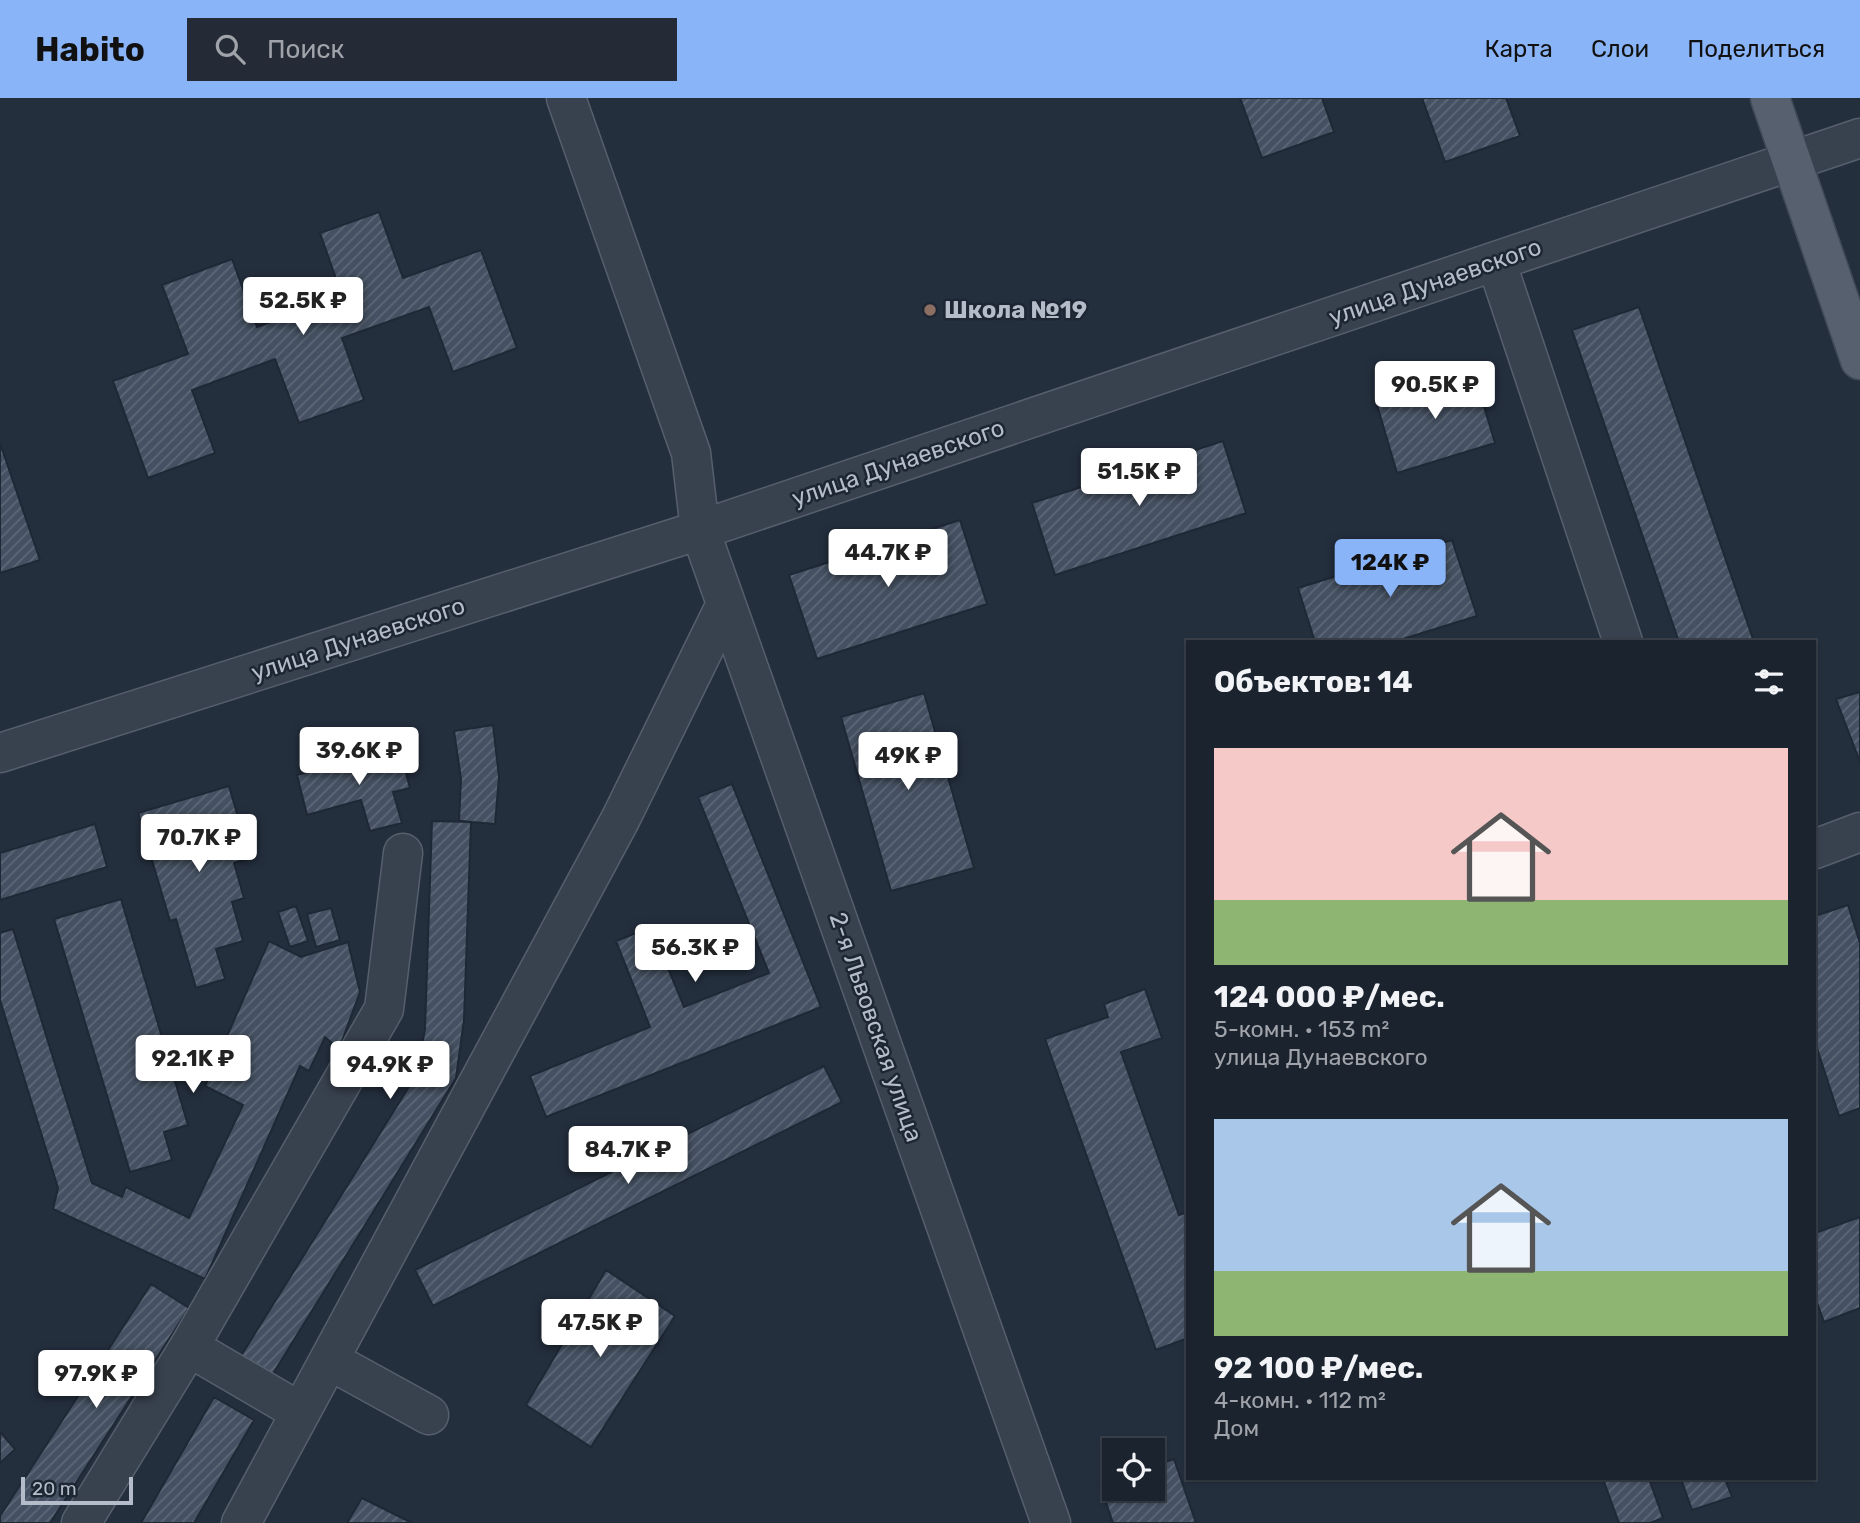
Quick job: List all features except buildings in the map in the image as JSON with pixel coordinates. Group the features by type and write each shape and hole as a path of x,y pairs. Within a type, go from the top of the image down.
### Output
{"main road":[{"path":"1770,98 1860,360"}],"street":[{"name":"2-я Львовская улица","path":"566,98 691,453 700,530 1051,1523"},
{"name":"улица Дунаевского","path":"0,753 700,530 1860,138"},
{"path":"1496,261 1622,640"},
{"path":"241,1523 620,820 726,604"},
{"path":"1816,849 1860,832"},
{"path":"81,1523 188,1347 384,1009 403,853"},
{"path":"188,1347 300,1412"},
{"path":"329,1360 429,1415"}],"place":[{"name":"Школа №19","path":"930,310"}]}
